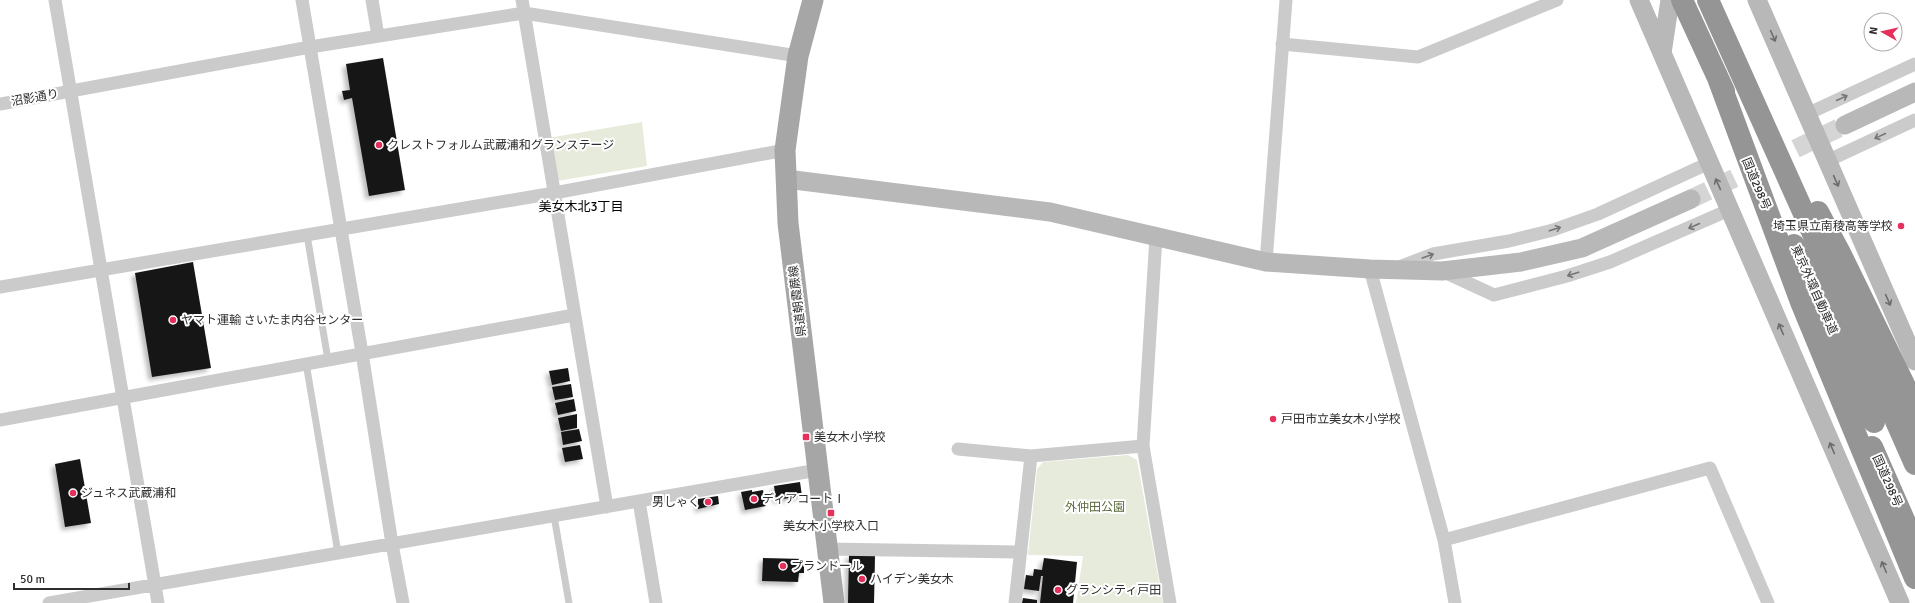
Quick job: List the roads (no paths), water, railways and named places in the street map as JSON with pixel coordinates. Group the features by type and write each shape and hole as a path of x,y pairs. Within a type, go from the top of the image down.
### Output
{"highway":[{"name":"国道298号","path":"1672,0 1735,134 1839,377 1864,428 1915,545"},
{"name":"東京外環自動車道","path":"1682,0 1915,515"},
{"name":"東京外環自動車道","path":"1708,0 1915,464"},
{"path":"1718,0 1915,435"},
{"path":"1740,69 1841,255 1915,407"},
{"path":"1718,78 1800,302 1915,578"}],"main road":[{"name":"県道朝霞蕨線","path":"813,0 798,56 785,150 786,179 788,223 834,603"}],"street":[{"path":"55,0 158,603"},
{"path":"302,0 403,603"},
{"path":"372,0 378,36"},
{"path":"522,0 607,506"},
{"path":"1266,262 1286,0"},
{"path":"1282,44 1418,57 1556,0"},
{"path":"1639,0 1900,603"},
{"path":"1662,53 1672,0"},
{"path":"1757,0 1915,361"},
{"name":"沼影通り","path":"0,104 310,47 524,13 798,56"},
{"path":"1807,114 1915,64"},
{"path":"1845,125 1915,92"},
{"path":"1827,161 1915,120"},
{"path":"0,287 554,193 785,150"},
{"path":"1392,270 1433,254 1509,241 1553,230 1598,214 1709,163"},
{"path":"786,179 1050,212 1266,262 1392,270 1442,271 1521,262 1582,248 1691,199"},
{"path":"1442,271 1494,296 1567,276 1610,262 1729,210"},
{"path":"1156,236 1142,446 1170,603"},
{"path":"1370,269 1444,540 1455,603"},
{"path":"0,420 574,314"},
{"path":"958,449 1032,456 1142,446"},
{"path":"1015,603 1032,456"},
{"path":"1444,540 1710,468 1768,603"},
{"path":"49,603 818,470"},
{"path":"639,501 656,603"},
{"path":"827,549 1021,552"}],"lane":[{"path":"307,234 328,360"},
{"path":"306,363 338,553"},
{"path":"554,516 569,603"}],"tunnel":[{"path":"1691,199 1845,125"}],"place":[{"name":"クレストフォルム武蔵浦和グランステージ","path":"379,145"},
{"name":"埼玉県立南稜高等学校","path":"1901,226"},
{"name":"ヤマト運輸 さいたま内谷センター","path":"173,320"},
{"name":"戸田市立美女木小学校","path":"1273,419"},
{"name":"美女木小学校","path":"806,437"},
{"name":"ジュネス武蔵浦和","path":"73,493"},
{"name":"ディアコートⅠ","path":"754,499"},
{"name":"男しゃく","path":"708,502"},
{"name":"美女木小学校入口","path":"831,513"},
{"name":"プランドール","path":"783,566"},
{"name":"ハイデン美女木","path":"862,579"},
{"name":"グランシティ戸田","path":"1058,590"}],"district":[{"name":"美女木北3丁目","path":"581,207"}],"park label":[{"name":"外仲田公園","path":"1095,507"}]}
